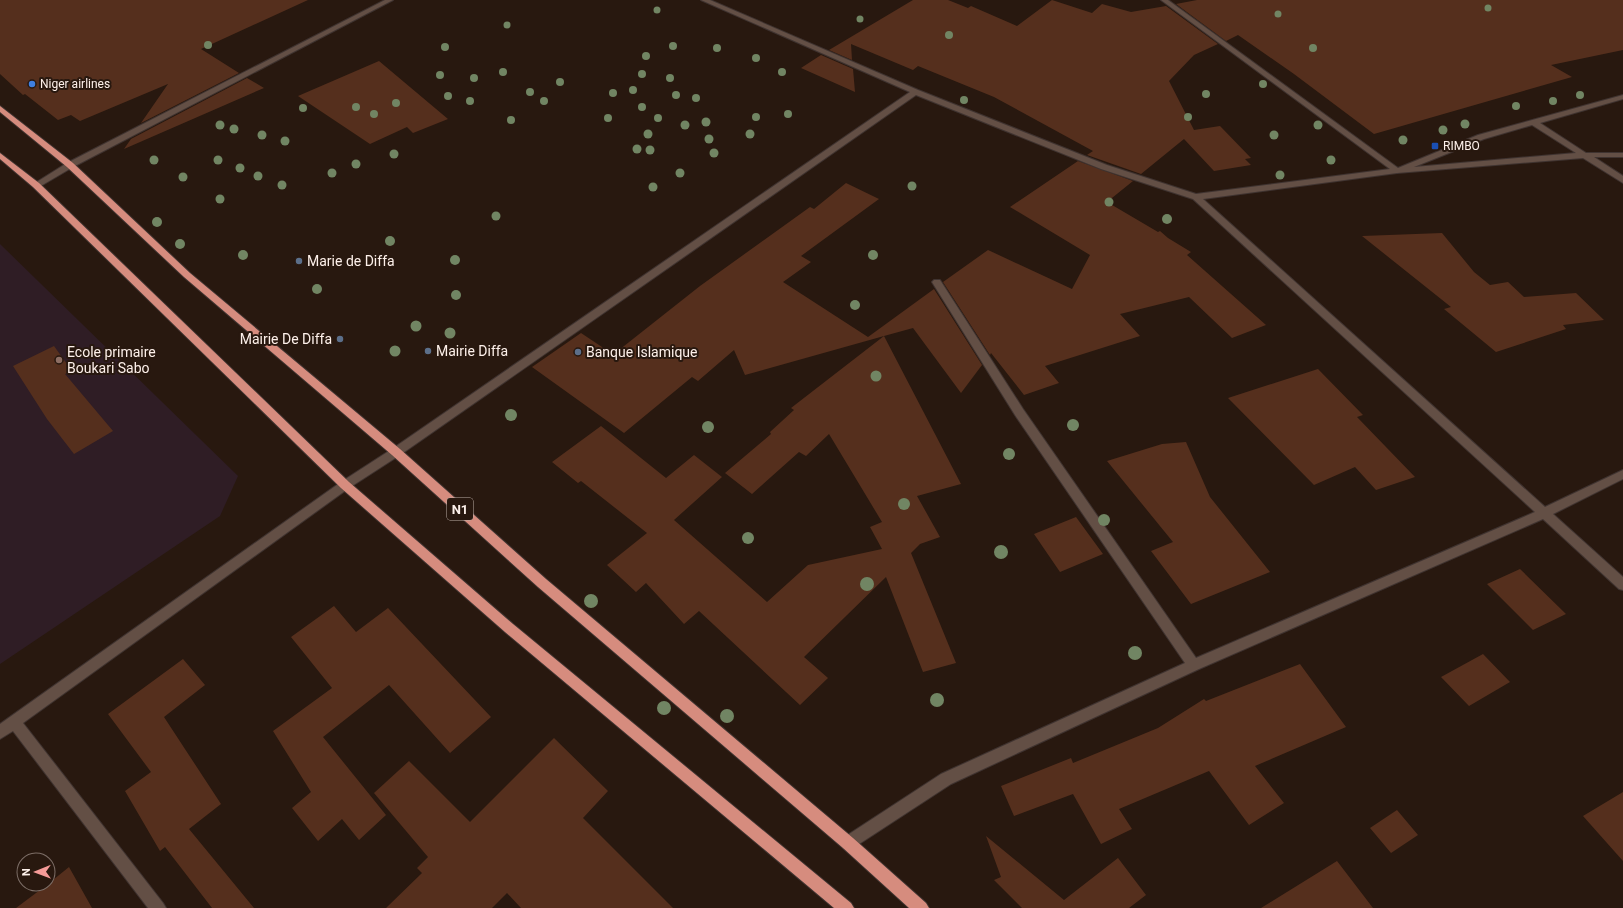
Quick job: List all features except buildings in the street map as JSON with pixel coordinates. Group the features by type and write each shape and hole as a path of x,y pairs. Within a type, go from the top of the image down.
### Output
{"highway":[{"name":"N1","path":"0,108 70,165 186,275 396,452 542,583 848,843 921,908"},
{"path":"0,155 36,185 345,485 509,628 846,908"}],"street":[{"path":"36,185 70,165 390,0"},
{"path":"704,0 915,92 1104,167 1196,197 1623,585"},
{"path":"1164,0 1397,171"},
{"path":"0,732 345,485 396,452 915,92"},
{"path":"1397,171 1480,137 1623,97"},
{"path":"1533,122 1623,180"},
{"path":"1196,197 1397,171 1584,155 1623,155"},
{"path":"937,282 1019,412 1194,665"},
{"path":"848,843 946,780 1194,665 1544,514 1623,474"},
{"path":"14,722 158,908"}],"shaded area":[{"name":"Ecole primaire Boukari Sabo","path":"0,244 238,476 220,516 0,664"}],"place":[{"name":"Niger airlines","path":"32,84"},
{"name":"RIMBO","path":"1435,146"},
{"name":"Marie de Diffa","path":"299,261"},
{"name":"Mairie De Diffa","path":"340,339"},
{"name":"Mairie Diffa","path":"428,351"},
{"name":"Banque Islamique","path":"578,352"},
{"name":"Ecole primaire Boukari Sabo","path":"59,360"}]}
